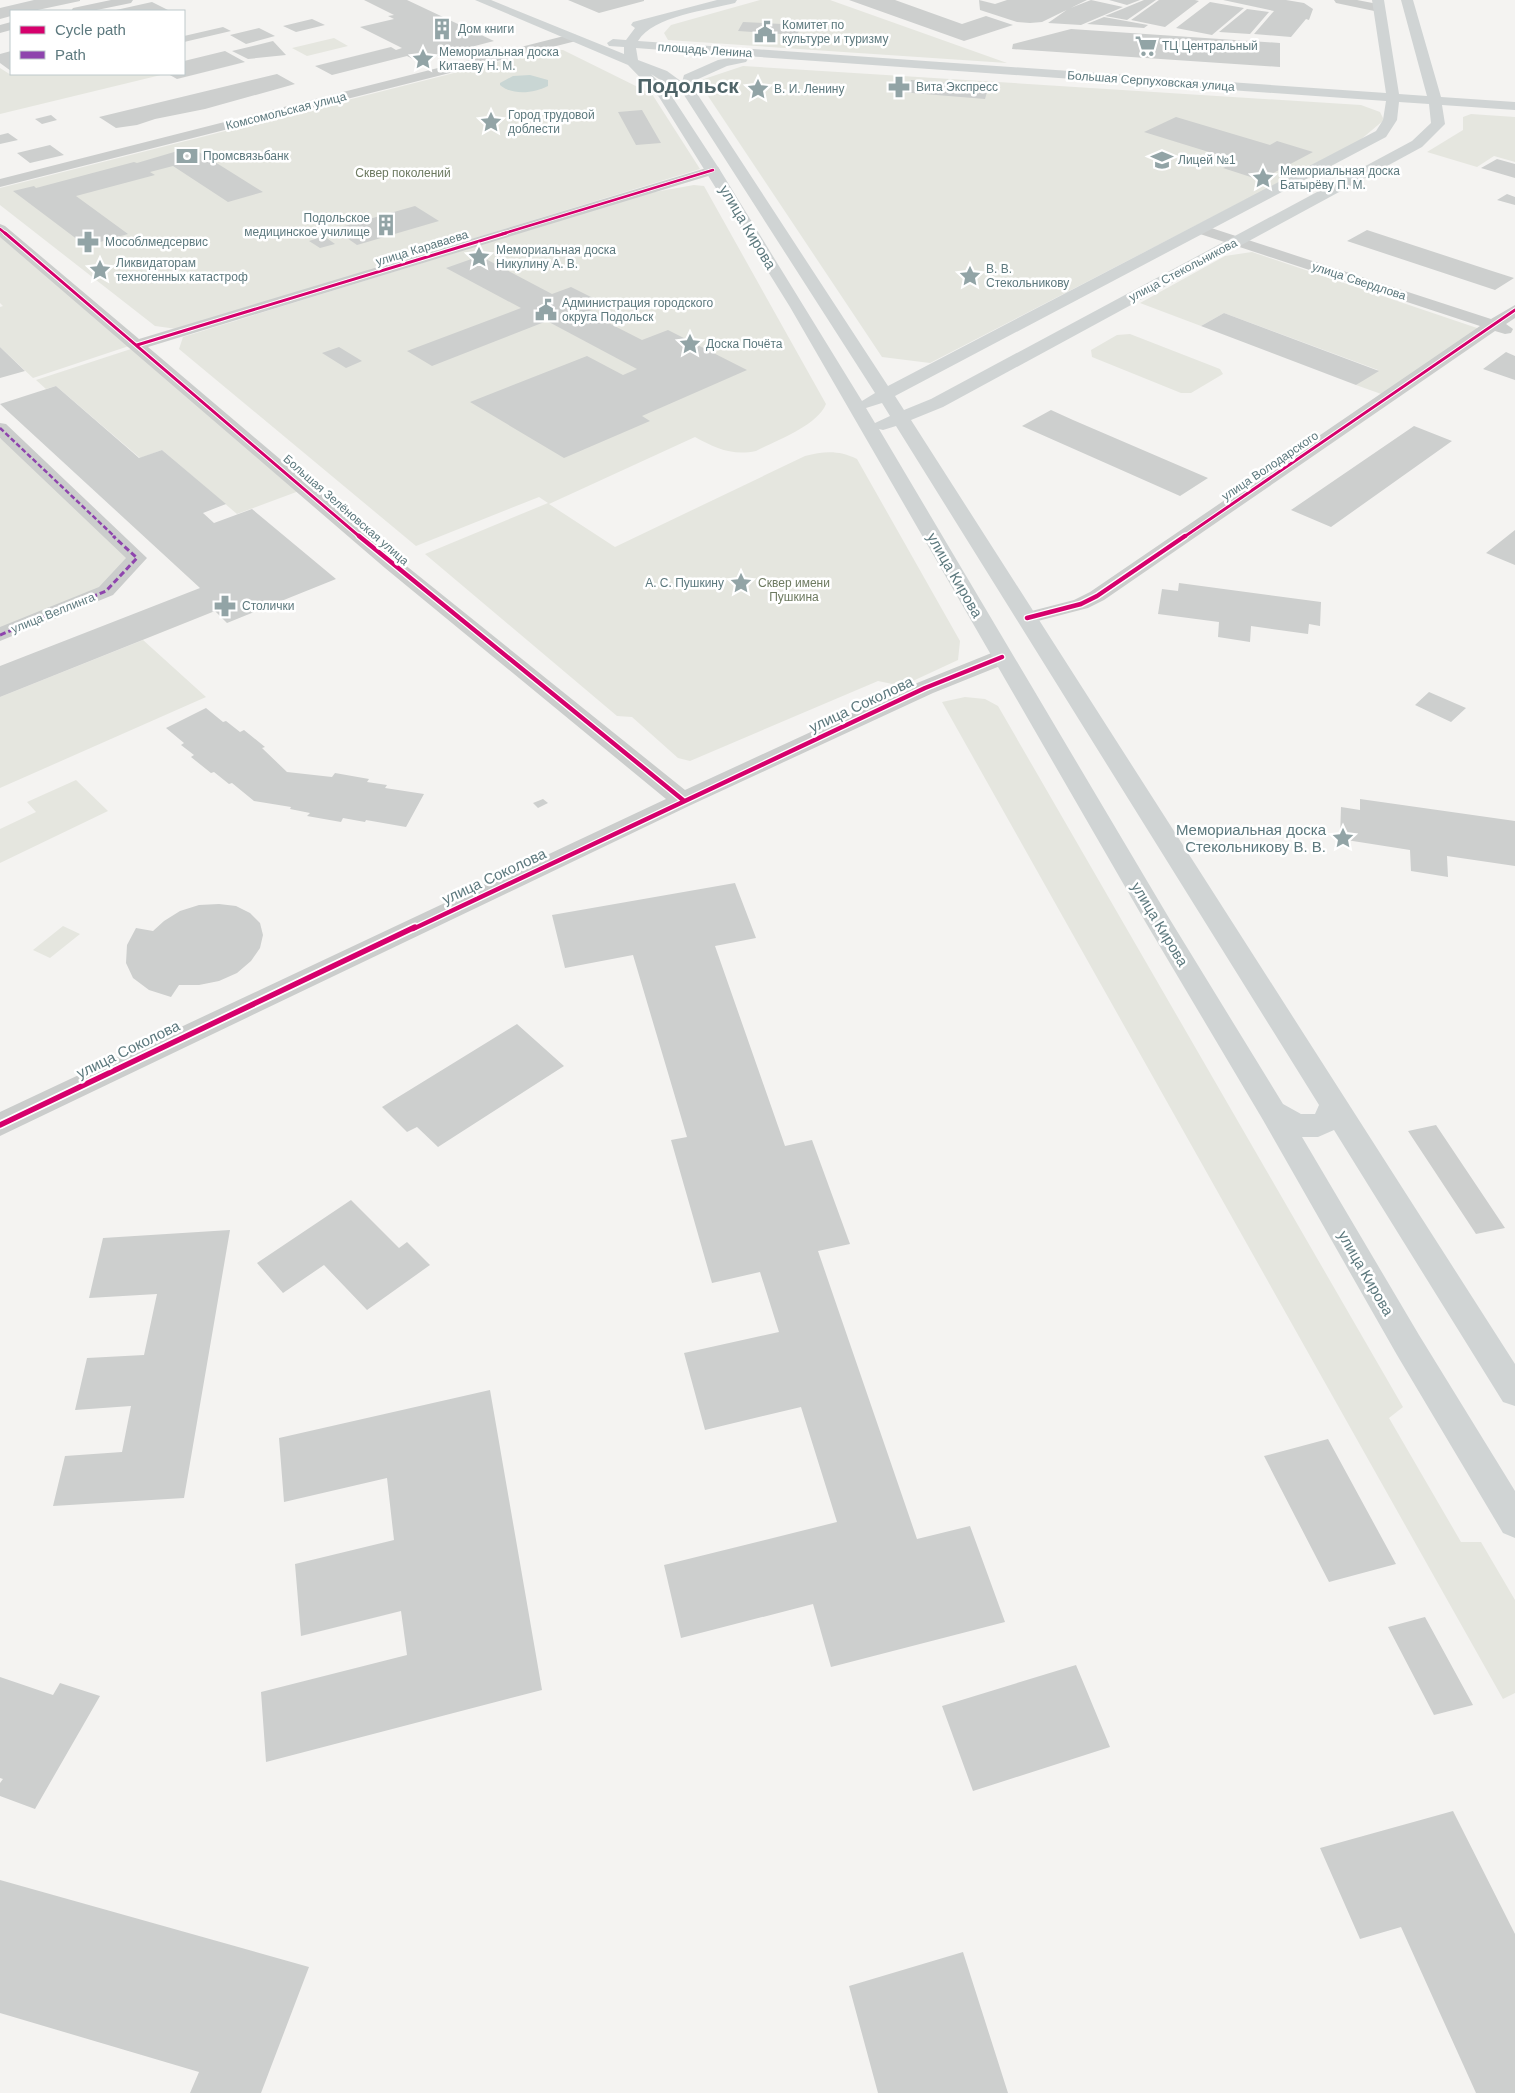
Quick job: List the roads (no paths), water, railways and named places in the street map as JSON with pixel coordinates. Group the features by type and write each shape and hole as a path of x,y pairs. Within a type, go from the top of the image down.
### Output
{"main road":[{"path":"481,0 633,64"},
{"path":"629,27 731,0"},
{"path":"1407,0 1435,100"},
{"path":"1378,4 1393,97"},
{"path":"633,64 630,58 630,44 640,28 654,21"},
{"path":"572,38 600,33"},
{"name":"площадь Ленина","path":"572,38 788,56"},
{"name":"площадь Ленина","path":"688,92 689,78 717,66 740,59 788,56"},
{"name":"Большая Серпуховская улица","path":"788,56 1515,106"},
{"name":"улица Кирова","path":"633,64 662,74 688,92 885,394 1027,618 1023,651 1273,1112 1408,1345 1515,1522"},
{"name":"улица Кирова","path":"633,64 664,95 713,170 798,308 869,430 1023,651 1333,1104 1515,1392"},
{"name":"улица Стекольникова","path":"856,410 1202,230 1381,134 1390,120 1393,97"},
{"name":"улица Стекольникова","path":"869,430 901,419 937,403 1417,144 1438,124 1435,100"},
{"path":"869,430 873,415 885,394"},
{"path":"1273,1112 1284,1121 1298,1126 1313,1127 1324,1122 1332,1114 1333,1104"}],"street":[{"path":"81,10 126,0"},
{"path":"1340,0 1378,4"},
{"name":"Комсомольская улица","path":"0,184 572,38"},
{"name":"улица Караваева","path":"137,345 713,170"},
{"name":"Большая Зелёновская улица","path":"0,229 392,564 683,800"},
{"name":"улица Свердлова","path":"1202,230 1515,332"},
{"name":"улица Володарского","path":"1027,618 1081,604 1097,596 1515,310"},
{"name":"улица Веллинга","path":"0,428 137,558 106,591 0,635"},
{"name":"улица Соколова","path":"0,1125 683,800 924,688 1023,651"}],"place":[{"name":"Дом книги","path":"442,29"},
{"name":"Комитет по культуре и туризму","path":"765,32"},
{"name":"ТЦ Центральный","path":"1146,46"},
{"name":"Мемориальная доска Китаеву Н. М.","path":"423,59"},
{"name":"Вита Экспресс","path":"899,87"},
{"name":"В. И. Ленину","path":"758,89"},
{"name":"Город трудовой доблести","path":"491,122"},
{"name":"Промсвязьбанк","path":"187,156"},
{"name":"Лицeй №1","path":"1162,160"},
{"name":"Мемориальная доска Батырёву П. М.","path":"1263,178"},
{"name":"Подольское медицинское училище","path":"386,225"},
{"name":"Мособлмедсервис","path":"88,242"},
{"name":"Мемориальная доска Никулину А. В.","path":"479,257"},
{"name":"Ликвидаторам техногенных катастроф","path":"100,270"},
{"name":"В. В. Стекольникову","path":"970,276"},
{"name":"Администрация городского округа Подольск","path":"546,310"},
{"name":"Доска Почёта","path":"690,344"},
{"name":"А. С. Пушкину","path":"741,583"},
{"name":"Столички","path":"225,606"},
{"name":"Мемориальная доска Стекольникову В. В.","path":"1343,838"}],"district":[{"name":"Подольск","path":"688,85"}],"park label":[{"name":"Сквер поколений","path":"403,173"},
{"name":"Сквер имени Пушкина","path":"794,590"}]}
